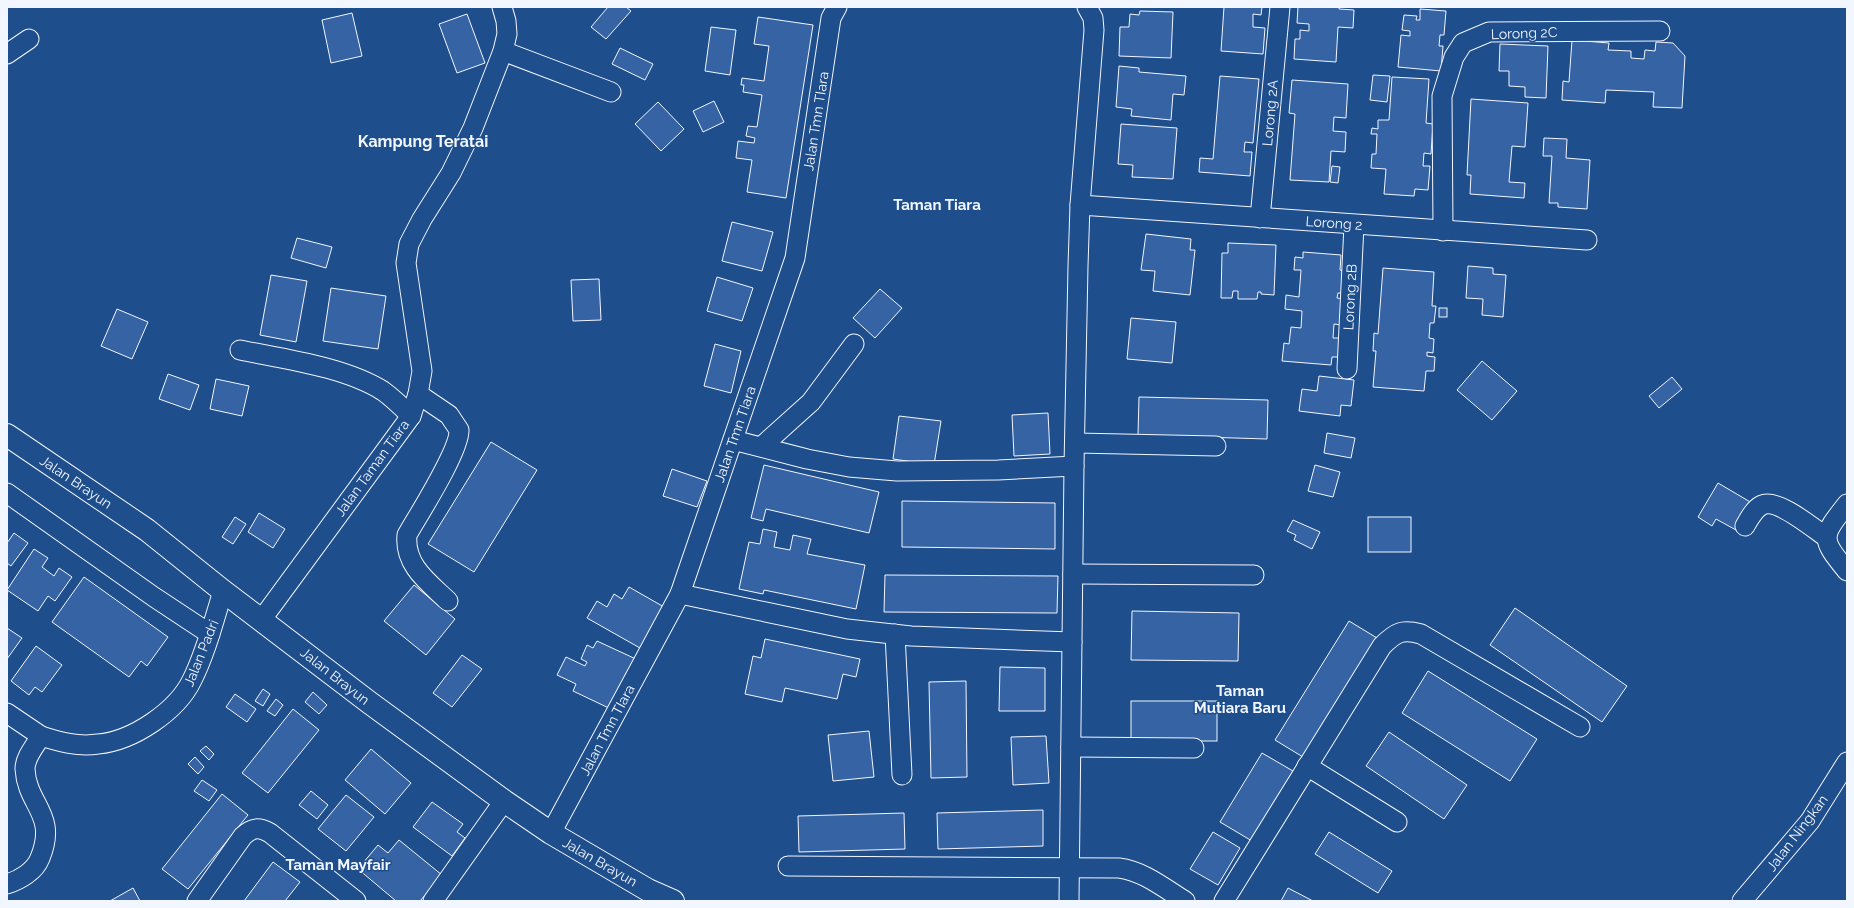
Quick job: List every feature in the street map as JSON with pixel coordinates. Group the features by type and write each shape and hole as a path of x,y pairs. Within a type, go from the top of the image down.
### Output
{"main road":[{"name":"Jalan Brayun","path":"7,435 147,530 223,591 504,801 551,833 648,890 673,901"}],"street":[{"name":"Jalan Taman Tiara","path":"262,619 411,416 418,394 422,371 406,262 409,244 422,219 451,173 470,134 503,51 507,34 506,21 502,7"},
{"name":"Jalan Tmn TIara","path":"551,833 680,594 795,258 831,18 837,7"},
{"path":"1069,901 1078,266 1080,206 1094,30 1093,18 1087,7"},
{"name":"Lorong 2A","path":"1260,218 1280,7"},
{"name":"Lorong 2C","path":"1443,231 1442,96 1454,56 1463,43 1489,32 1660,31"},
{"path":"7,54 29,39"},
{"path":"503,51 611,92"},
{"name":"Lorong 2","path":"1080,206 1587,240"},
{"name":"Lorong 2B","path":"1347,369 1354,225"},
{"path":"761,447 811,402 854,344"},
{"path":"240,350 305,363 370,384 391,397 411,416"},
{"path":"418,394 449,415 459,430 457,442 444,469 407,535 406,543 415,570 448,602"},
{"path":"733,440 807,459 849,467 897,471 998,470 1074,466"},
{"path":"1076,443 1216,446"},
{"path":"7,493 154,598 210,634"},
{"path":"1745,526 1757,508 1766,503 1772,503 1783,508 1826,537"},
{"path":"1847,504 1830,526 1826,537 1829,549 1847,571"},
{"path":"1073,574 1254,575"},
{"name":"Jalan Padri","path":"7,713 41,736 66,744 99,744 123,738 156,720 170,710 189,686 210,634 223,591"},
{"path":"680,594 847,629 895,634 1072,642"},
{"path":"1224,901 1382,646 1392,636 1401,632 1410,631 1421,634 1580,727"},
{"path":"895,634 902,776"},
{"path":"7,884 16,881 31,870 39,861 47,838 46,828 28,782 25,770 26,762 41,736"},
{"path":"1071,747 1194,748"},
{"name":"Jalan Ningkan","path":"1742,901 1810,821 1847,762"},
{"path":"1307,766 1397,822"},
{"path":"433,901 504,801"},
{"path":"196,901 243,836 249,830 261,828 270,833 356,901"},
{"path":"788,866 1131,869 1185,901"}],"building":[{"path":"608,7 626,7 631,11 606,39 591,27"},
{"path":"1224,7 1262,7 1261,15 1253,14 1253,27 1265,28 1263,54 1221,51"},
{"path":"1298,7 1339,7 1339,9 1354,10 1353,28 1338,27 1336,62 1294,59 1295,39 1300,39 1300,30 1309,31 1309,24 1297,23"},
{"path":"1420,9 1446,11 1444,35 1440,35 1439,46 1443,46 1441,71 1398,67 1401,35 1410,36 1410,31 1402,30 1404,15 1417,16 1416,20 1420,20"},
{"path":"1140,11 1173,12 1171,58 1119,56 1120,27 1129,27 1130,14 1139,15"},
{"path":"352,13 362,56 331,63 322,20"},
{"path":"467,14 485,63 457,73 439,24"},
{"path":"758,17 813,25 786,198 747,192 752,160 736,158 738,141 754,143 755,138 746,136 748,126 757,127 762,95 743,92 744,85 741,85 742,78 764,81 769,46 754,44"},
{"path":"711,27 736,30 730,75 705,71"},
{"path":"1572,40 1609,43 1608,50 1631,51 1631,58 1644,59 1645,50 1655,51 1656,42 1673,43 1685,56 1682,108 1653,107 1654,92 1606,90 1605,103 1562,100 1563,81 1569,82"},
{"path":"1500,44 1548,46 1546,98 1525,97 1525,87 1509,86 1509,71 1499,71"},
{"path":"620,48 653,64 645,80 612,64"},
{"path":"1119,66 1139,68 1139,72 1186,76 1184,95 1173,94 1171,120 1131,116 1132,109 1116,107"},
{"path":"1373,75 1390,76 1387,102 1370,100"},
{"path":"1220,76 1259,79 1253,143 1245,142 1244,152 1252,152 1250,176 1199,172 1200,158 1213,159"},
{"path":"1392,77 1429,79 1426,123 1433,124 1431,154 1424,153 1423,166 1430,166 1428,190 1415,189 1414,196 1384,194 1386,169 1371,168 1372,154 1376,154 1377,134 1371,134 1372,128 1378,129 1378,120 1389,120"},
{"path":"1292,80 1348,84 1346,118 1334,117 1333,131 1346,132 1345,152 1331,151 1329,182 1290,180 1295,114 1289,113"},
{"path":"1471,99 1528,103 1525,147 1512,146 1509,182 1525,183 1524,198 1470,194 1471,175 1467,175"},
{"path":"714,101 724,122 703,132 693,111"},
{"path":"658,102 684,129 661,151 635,124"},
{"path":"1121,124 1177,128 1173,179 1132,177 1133,165 1118,164"},
{"path":"1544,138 1567,139 1566,158 1590,160 1587,209 1558,207 1558,203 1549,203 1552,156 1543,156"},
{"path":"1332,166 1340,167 1338,183 1330,182"},
{"path":"732,222 773,232 762,271 722,261"},
{"path":"1146,234 1191,239 1190,250 1195,250 1190,295 1153,291 1155,271 1141,270"},
{"path":"297,238 332,247 326,268 291,258"},
{"path":"1228,243 1276,245 1274,295 1261,294 1261,292 1258,292 1257,299 1238,299 1238,291 1233,291 1232,298 1221,298 1222,253 1228,253"},
{"path":"1303,252 1341,255 1340,270 1344,271 1342,293 1338,293 1337,298 1345,299 1342,325 1334,324 1333,338 1340,338 1338,357 1332,357 1331,365 1282,361 1284,343 1289,344 1291,327 1301,328 1302,311 1285,309 1286,295 1299,297 1301,270 1294,270 1295,257 1303,258"},
{"path":"1468,266 1493,268 1493,274 1506,275 1503,317 1482,315 1483,299 1466,298"},
{"path":"1383,268 1434,272 1432,306 1436,306 1434,323 1430,323 1429,338 1434,339 1433,353 1427,352 1427,356 1435,357 1434,371 1426,371 1424,391 1373,387 1376,351 1373,351 1374,333 1378,334"},
{"path":"271,275 307,281 296,342 260,335"},
{"path":"717,277 753,288 742,321 707,311"},
{"path":"599,279 601,320 573,321 571,280"},
{"path":"331,288 386,296 378,349 323,341"},
{"path":"880,289 902,308 875,338 853,318"},
{"path":"1439,308 1447,308 1447,317 1439,317"},
{"path":"117,309 148,322 132,359 101,346"},
{"path":"1131,318 1176,322 1172,363 1127,359"},
{"path":"715,344 741,351 731,393 704,386"},
{"path":"1482,361 1517,391 1492,420 1457,390"},
{"path":"168,374 199,385 190,410 159,399"},
{"path":"1319,376 1354,380 1351,406 1341,405 1340,416 1299,411 1302,389 1317,391"},
{"path":"1672,377 1682,389 1659,408 1649,396"},
{"path":"216,379 249,386 242,416 210,409"},
{"path":"1139,397 1268,400 1267,439 1138,435"},
{"path":"1048,413 1050,454 1014,456 1012,415"},
{"path":"899,416 941,421 934,465 893,459"},
{"path":"1327,433 1355,438 1351,458 1324,453"},
{"path":"491,442 537,470 474,572 428,544"},
{"path":"764,465 879,492 869,533 766,509 763,521 751,518"},
{"path":"1315,465 1340,472 1333,497 1308,491"},
{"path":"672,469 707,481 697,507 663,496"},
{"path":"1718,483 1752,503 1736,530 1716,519 1712,526 1698,517"},
{"path":"902,501 1055,503 1055,549 902,547"},
{"path":"259,513 285,529 273,548 248,532"},
{"path":"235,517 246,524 233,544 222,537"},
{"path":"1368,517 1411,517 1411,552 1368,552"},
{"path":"1293,520 1320,532 1312,549 1294,540 1296,535 1287,531"},
{"path":"763,529 777,532 774,547 790,550 793,535 811,539 807,554 865,565 856,609 764,590 763,594 739,589 749,542 760,544"},
{"path":"14,533 28,543 11,566 7,563 7,543"},
{"path":"34,549 48,558 42,567 54,576 59,568 72,577 55,601 48,596 38,611 7,590"},
{"path":"885,575 1058,576 1057,613 884,612"},
{"path":"84,577 168,637 147,666 141,661 129,677 52,622"},
{"path":"414,585 455,619 426,655 384,621"},
{"path":"629,587 664,607 640,648 587,618 597,601 607,607 614,594 622,599"},
{"path":"1515,608 1627,686 1602,722 1490,645"},
{"path":"1132,611 1239,613 1238,661 1131,660"},
{"path":"1349,621 1377,638 1303,757 1275,740"},
{"path":"7,628 22,638 7,659"},
{"path":"765,639 860,659 856,677 843,674 837,699 785,688 782,702 745,694 753,656 761,658"},
{"path":"597,641 638,660 613,710 573,691 576,684 557,675 566,657 585,666 587,662 581,659 587,645 593,648"},
{"path":"36,646 62,665 42,692 35,687 29,695 11,681"},
{"path":"462,655 482,669 452,707 433,693"},
{"path":"1000,667 1045,668 1045,711 999,711"},
{"path":"1428,671 1537,739 1510,781 1402,713"},
{"path":"966,681 967,777 931,778 929,682"},
{"path":"263,689 270,694 263,706 255,701"},
{"path":"313,692 327,705 319,714 305,702"},
{"path":"235,694 256,709 247,722 226,707"},
{"path":"276,699 283,705 275,716 267,711"},
{"path":"1131,701 1217,701 1217,741 1131,741"},
{"path":"293,709 319,730 268,793 242,773"},
{"path":"869,731 874,777 833,781 828,735"},
{"path":"1389,732 1467,785 1444,819 1366,766"},
{"path":"1046,736 1049,783 1013,785 1011,737"},
{"path":"206,746 214,754 209,760 200,751"},
{"path":"371,749 411,783 385,814 345,780"},
{"path":"1262,753 1293,771 1252,841 1220,822"},
{"path":"195,757 204,767 198,774 188,764"},
{"path":"202,780 217,790 209,801 194,791"},
{"path":"311,791 328,805 317,819 299,805"},
{"path":"222,794 248,815 188,889 162,869"},
{"path":"346,795 374,817 346,851 318,829"},
{"path":"432,802 463,824 457,832 465,838 452,856 413,827"},
{"path":"1043,810 1043,846 938,849 937,813"},
{"path":"904,813 905,849 799,852 798,816"},
{"path":"1213,832 1240,848 1218,885 1190,869"},
{"path":"1329,832 1392,871 1378,893 1315,854"},
{"path":"399,840 442,875 420,901 396,901 358,869 378,845 388,853"},
{"path":"273,862 300,882 285,901 244,901"},
{"path":"133,888 140,901 110,901"},
{"path":"1288,888 1313,901 1281,901"}],"district":[{"name":"Kampung Teratai","path":"423,141"},
{"name":"Taman Tiara","path":"937,205"},
{"name":"Taman Mutiara Baru","path":"1240,700"},
{"name":"Taman Mayfair","path":"338,865"}]}
